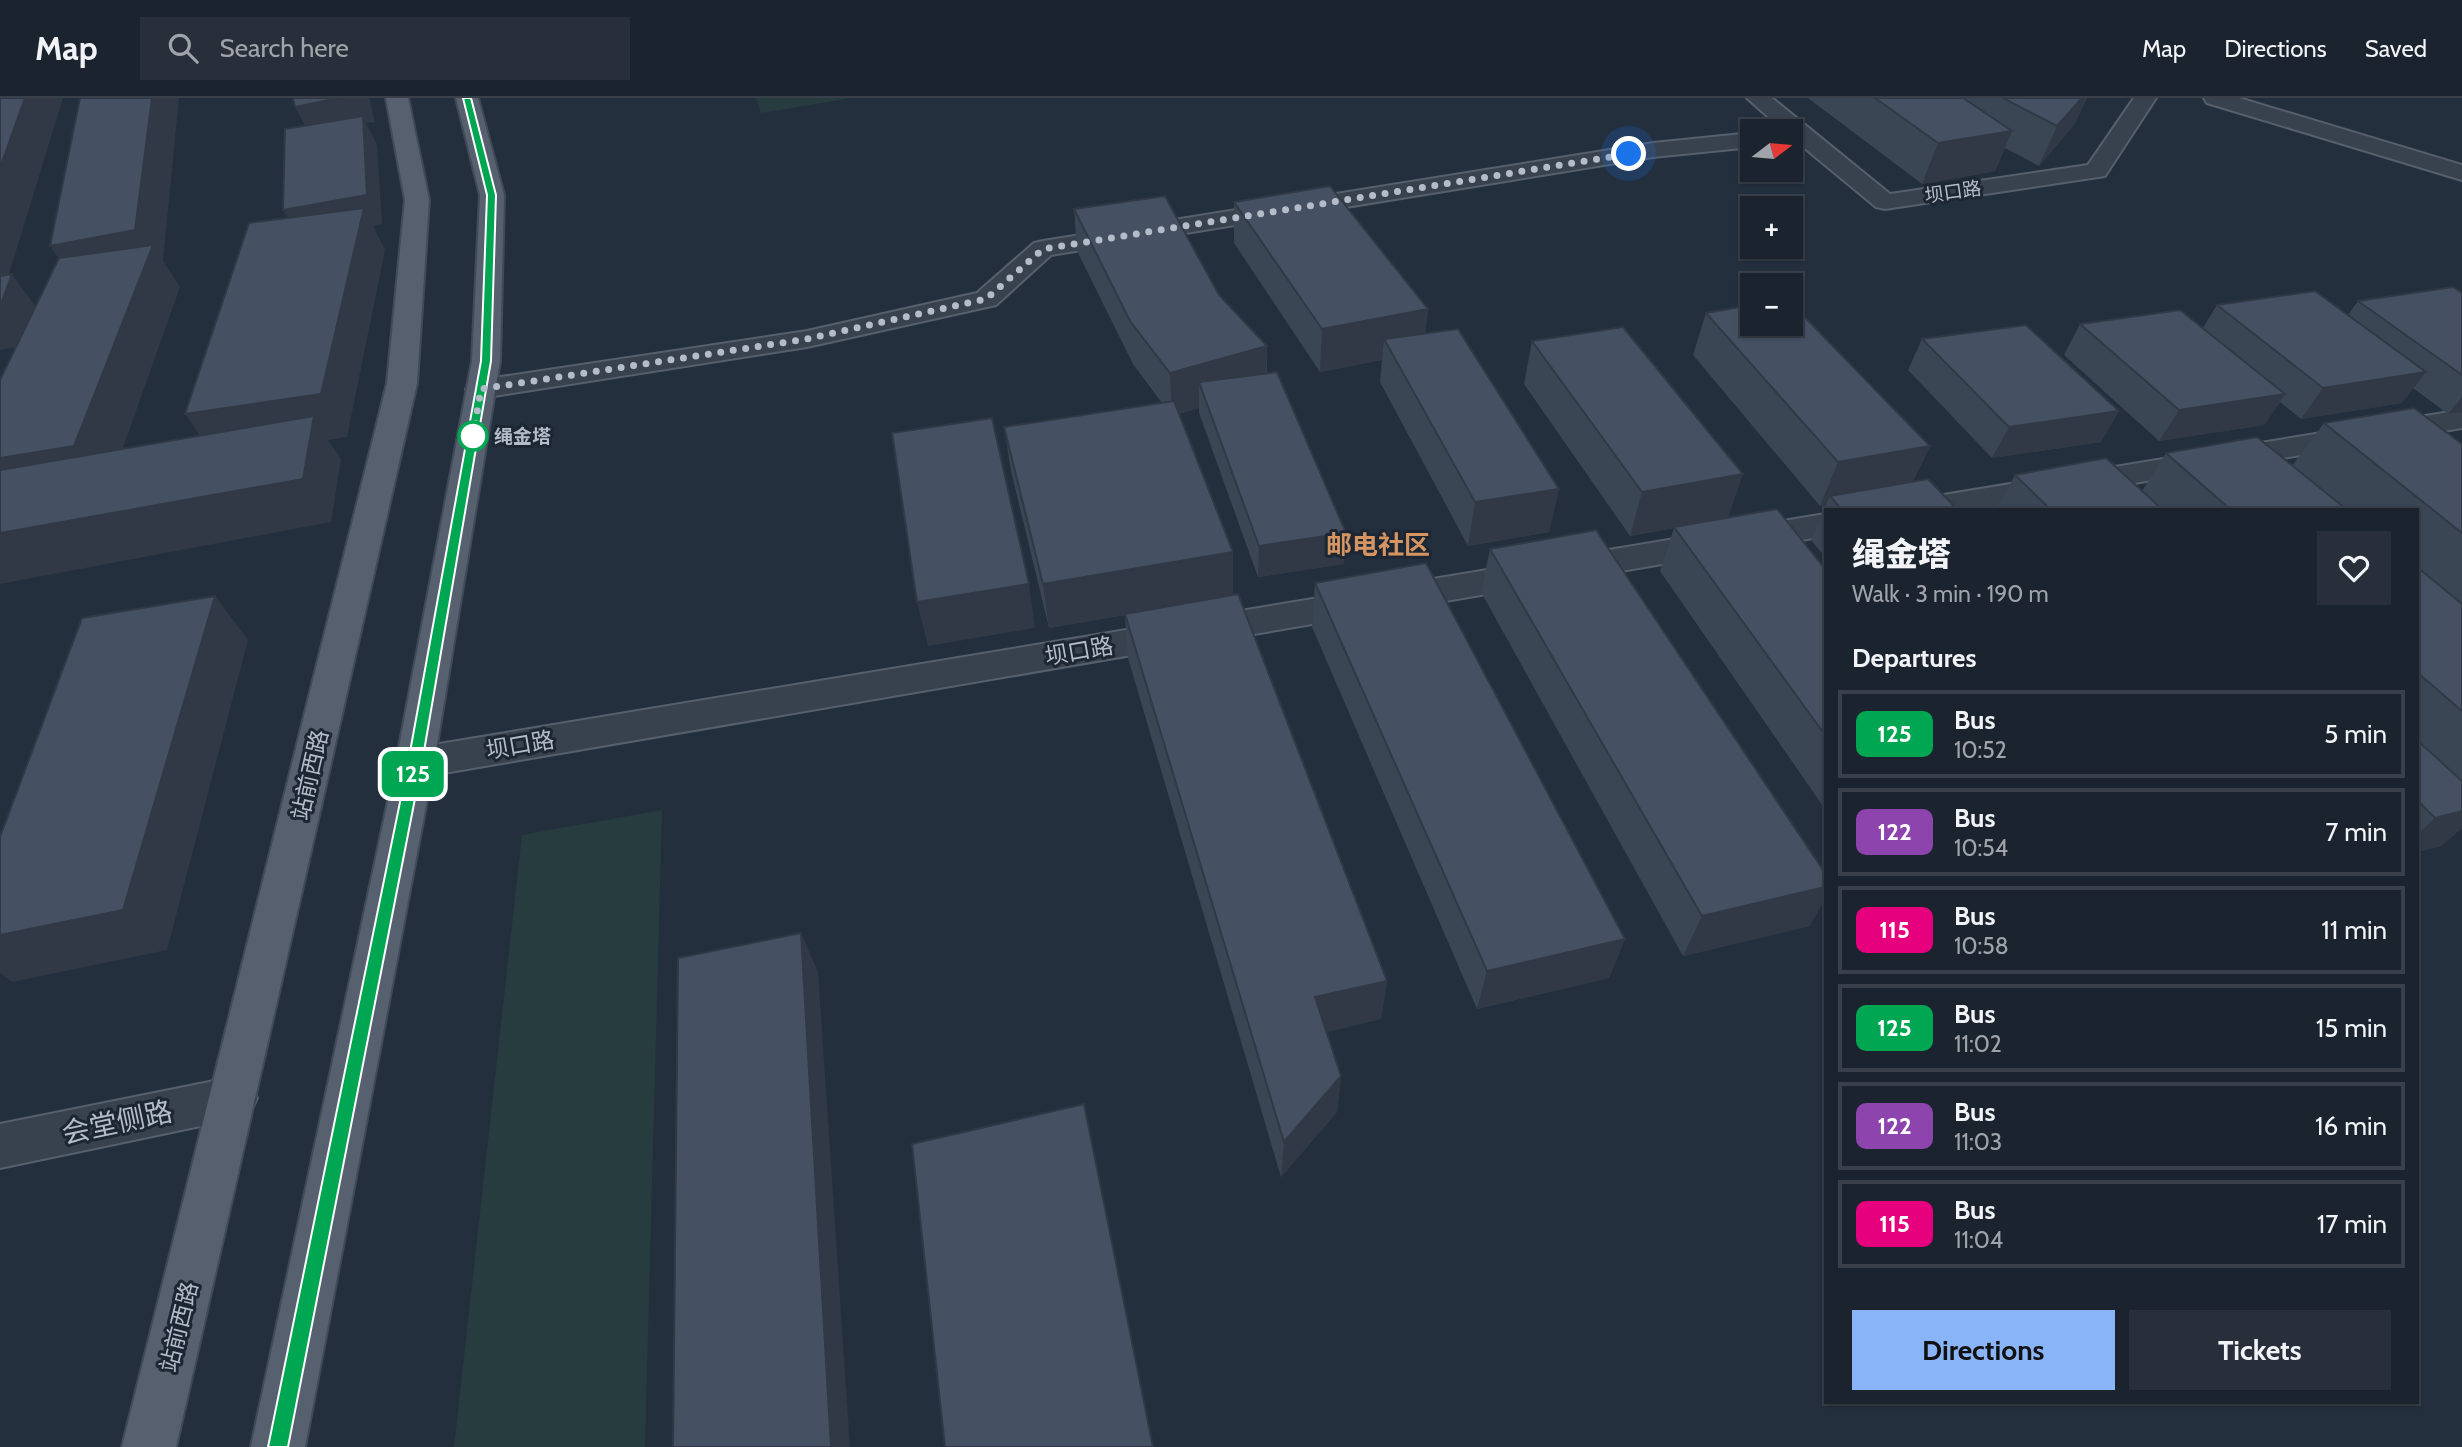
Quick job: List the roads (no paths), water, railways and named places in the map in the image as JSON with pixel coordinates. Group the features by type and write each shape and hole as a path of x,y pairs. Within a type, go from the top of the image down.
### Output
{"main road":[{"name":"站前西路","path":"149,1447 402,383 417,200 397,98"},
{"path":"278,1447 415,763 486,361 492,195 467,98"}],"street":[{"name":"坝口路","path":"1758,98 1780,119"},
{"name":"坝口路","path":"1803,140 1885,202 2096,171 2145,98"},
{"path":"2215,98 2462,173"},
{"path":"481,389 807,339 986,299 1043,249 1653,150 1740,141"},
{"path":"1925,508 2462,419"},
{"name":"坝口路","path":"415,763 1824,525"},
{"name":"会堂侧路","path":"0,1146 234,1098"}],"place":[{"name":"绳金塔","path":"473,436"}],"district":[{"name":"邮电社区","path":"1378,545"}]}
